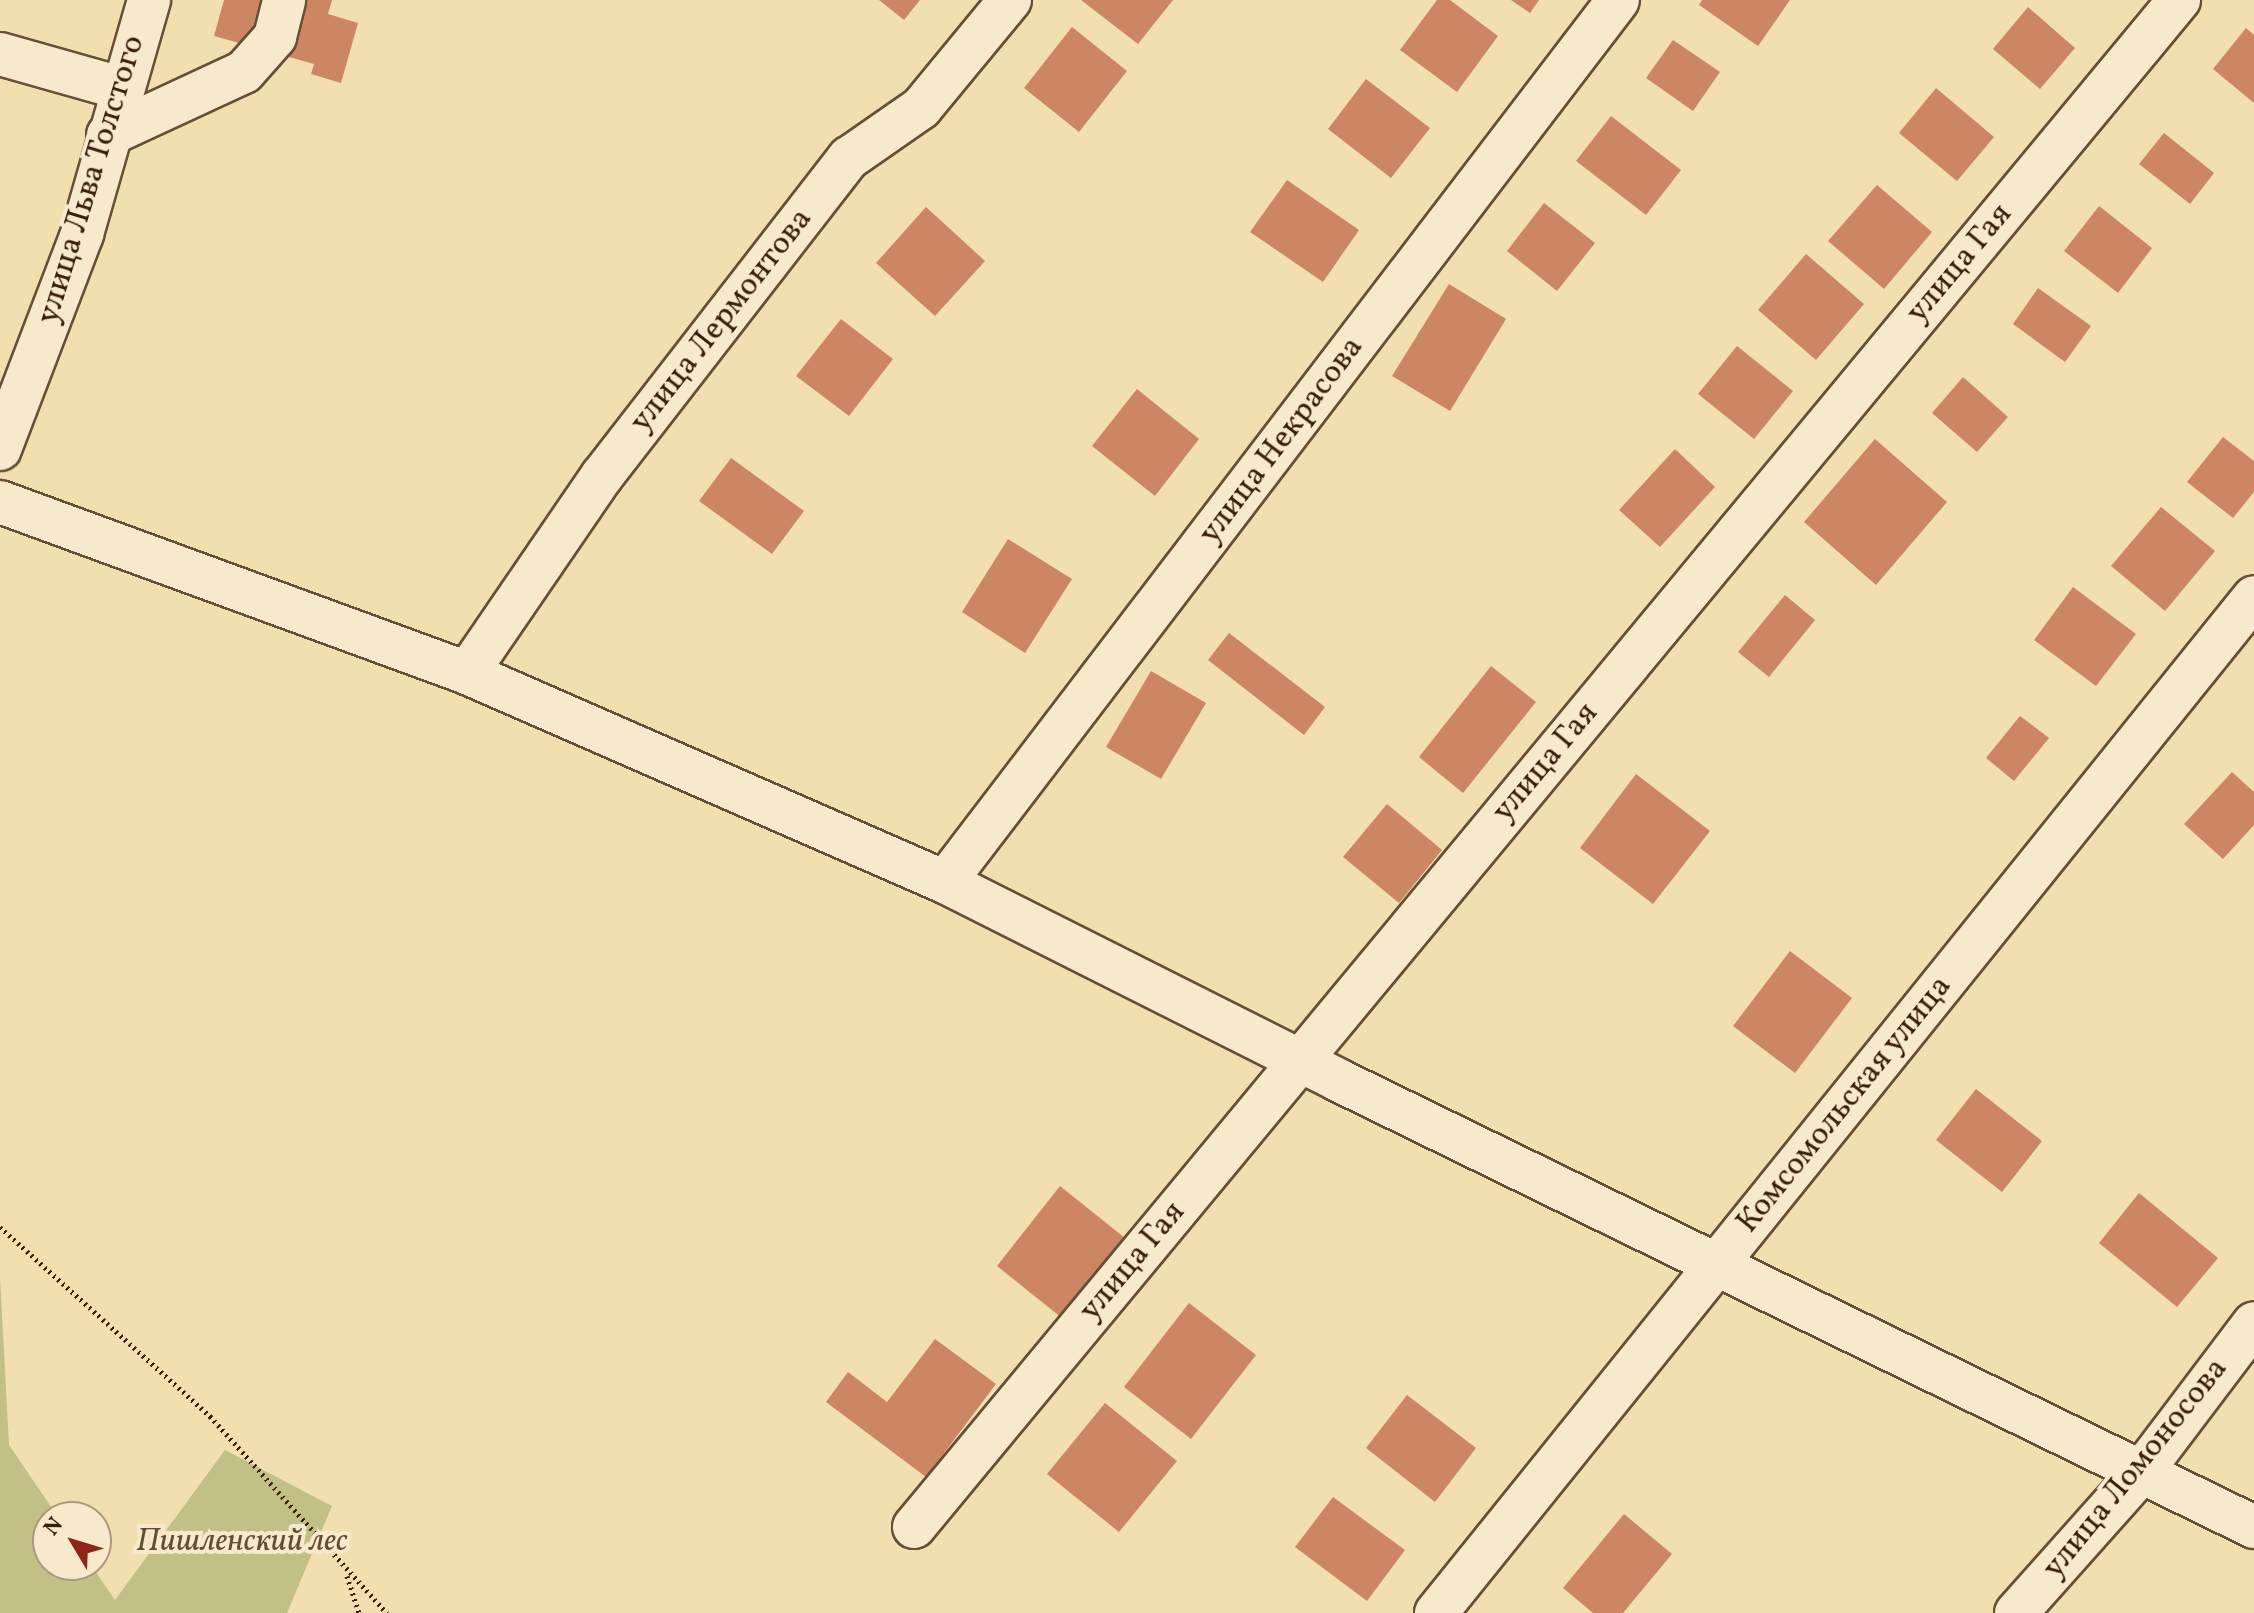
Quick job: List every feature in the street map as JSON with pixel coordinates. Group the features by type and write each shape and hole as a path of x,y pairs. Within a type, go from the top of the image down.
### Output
{"street":[{"name":"улица Льва Толстого","path":"0,449 82,234 120,88 149,0"},
{"path":"108,135 244,72 275,37 284,0"},
{"name":"улица Лермонтова","path":"467,673 602,476 849,158 921,108 1010,0"},
{"name":"улица Некрасова","path":"945,882 1618,0"},
{"name":"улица Гая","path":"914,1527 2179,0"},
{"path":"0,54 120,88"},
{"path":"0,502 467,673 945,882 1300,1061 2140,1474 2254,1527"},
{"name":"Комсомольская улица","path":"1436,1613 2254,597"},
{"name":"улица Ломоносова","path":"2016,1613 2140,1474 2254,1323"}],"path":[{"path":"0,1227 210,1416 346,1572 387,1613"},
{"path":"346,1572 359,1613"}],"green space":[{"name":"Пишленский лес","path":"0,1277 9,1445 47,1501 32,1501 32,1581 102,1581 115,1600 225,1450 332,1506 287,1613 0,1613"}],"building":[{"path":"224,0 332,0 328,14 358,23 341,83 311,74 314,64 214,36"},
{"path":"879,0 920,0 904,20"},
{"path":"1081,0 1173,0 1138,44"},
{"path":"1437,0 1450,0 1498,36 1457,92 1400,50"},
{"path":"1511,0 1539,0 1530,13"},
{"path":"1702,0 1790,0 1758,46 1699,5"},
{"path":"2028,7 2075,48 2040,89 1993,49"},
{"path":"1072,27 1127,71 1079,132 1024,88"},
{"path":"2246,28 2254,35 2254,103 2213,69"},
{"path":"1673,40 1720,72 1693,111 1646,78"},
{"path":"1366,79 1430,128 1391,178 1328,129"},
{"path":"1936,88 1994,137 1957,181 1899,133"},
{"path":"1611,116 1681,170 1646,215 1576,161"},
{"path":"2164,133 2214,173 2190,204 2139,164"},
{"path":"1287,180 1359,230 1323,282 1250,232"},
{"path":"1877,185 1932,232 1884,289 1828,241"},
{"path":"1544,203 1595,243 1557,291 1507,251"},
{"path":"2099,206 2152,248 2118,293 2064,251"},
{"path":"926,207 985,261 935,316 876,263"},
{"path":"1806,254 1864,304 1816,360 1758,310"},
{"path":"1449,284 1506,319 1450,411 1392,376"},
{"path":"2038,288 2091,326 2065,362 2013,324"},
{"path":"841,319 893,359 849,416 796,376"},
{"path":"1737,346 1793,391 1754,439 1698,394"},
{"path":"1963,377 2008,417 1977,452 1932,413"},
{"path":"1137,389 1199,439 1155,496 1092,446"},
{"path":"2223,437 2254,461 2254,492 2233,518 2187,482"},
{"path":"1875,439 1947,502 1876,585 1804,522"},
{"path":"1675,449 1715,487 1660,547 1619,510"},
{"path":"731,458 804,511 772,554 699,501"},
{"path":"2161,507 2215,551 2165,611 2111,566"},
{"path":"1008,539 1072,579 1025,653 962,612"},
{"path":"2073,587 2136,634 2096,686 2034,640"},
{"path":"1785,595 1815,620 1769,677 1738,652"},
{"path":"1229,633 1325,707 1304,735 1208,660"},
{"path":"1491,666 1536,702 1463,793 1419,757"},
{"path":"1151,671 1206,703 1161,779 1106,747"},
{"path":"2020,716 2049,738 2014,781 1986,758"},
{"path":"2232,772 2254,792 2254,825 2223,859 2184,824"},
{"path":"1636,774 1710,831 1653,904 1580,848"},
{"path":"1387,804 1442,850 1399,903 1343,857"},
{"path":"1790,951 1852,998 1795,1073 1733,1026"},
{"path":"1976,1089 2042,1141 2002,1192 1936,1140"},
{"path":"1060,1186 1125,1238 1062,1318 997,1266"},
{"path":"2139,1193 2218,1258 2177,1307 2099,1243"},
{"path":"1189,1303 1256,1355 1191,1439 1124,1387"},
{"path":"935,1339 996,1384 926,1477 826,1402 848,1372 887,1402"},
{"path":"1407,1395 1476,1448 1435,1502 1366,1448"},
{"path":"1105,1403 1177,1461 1119,1532 1047,1474"},
{"path":"1333,1497 1405,1550 1367,1601 1295,1547"},
{"path":"1624,1514 1672,1554 1623,1613 1593,1613 1563,1588"}]}
